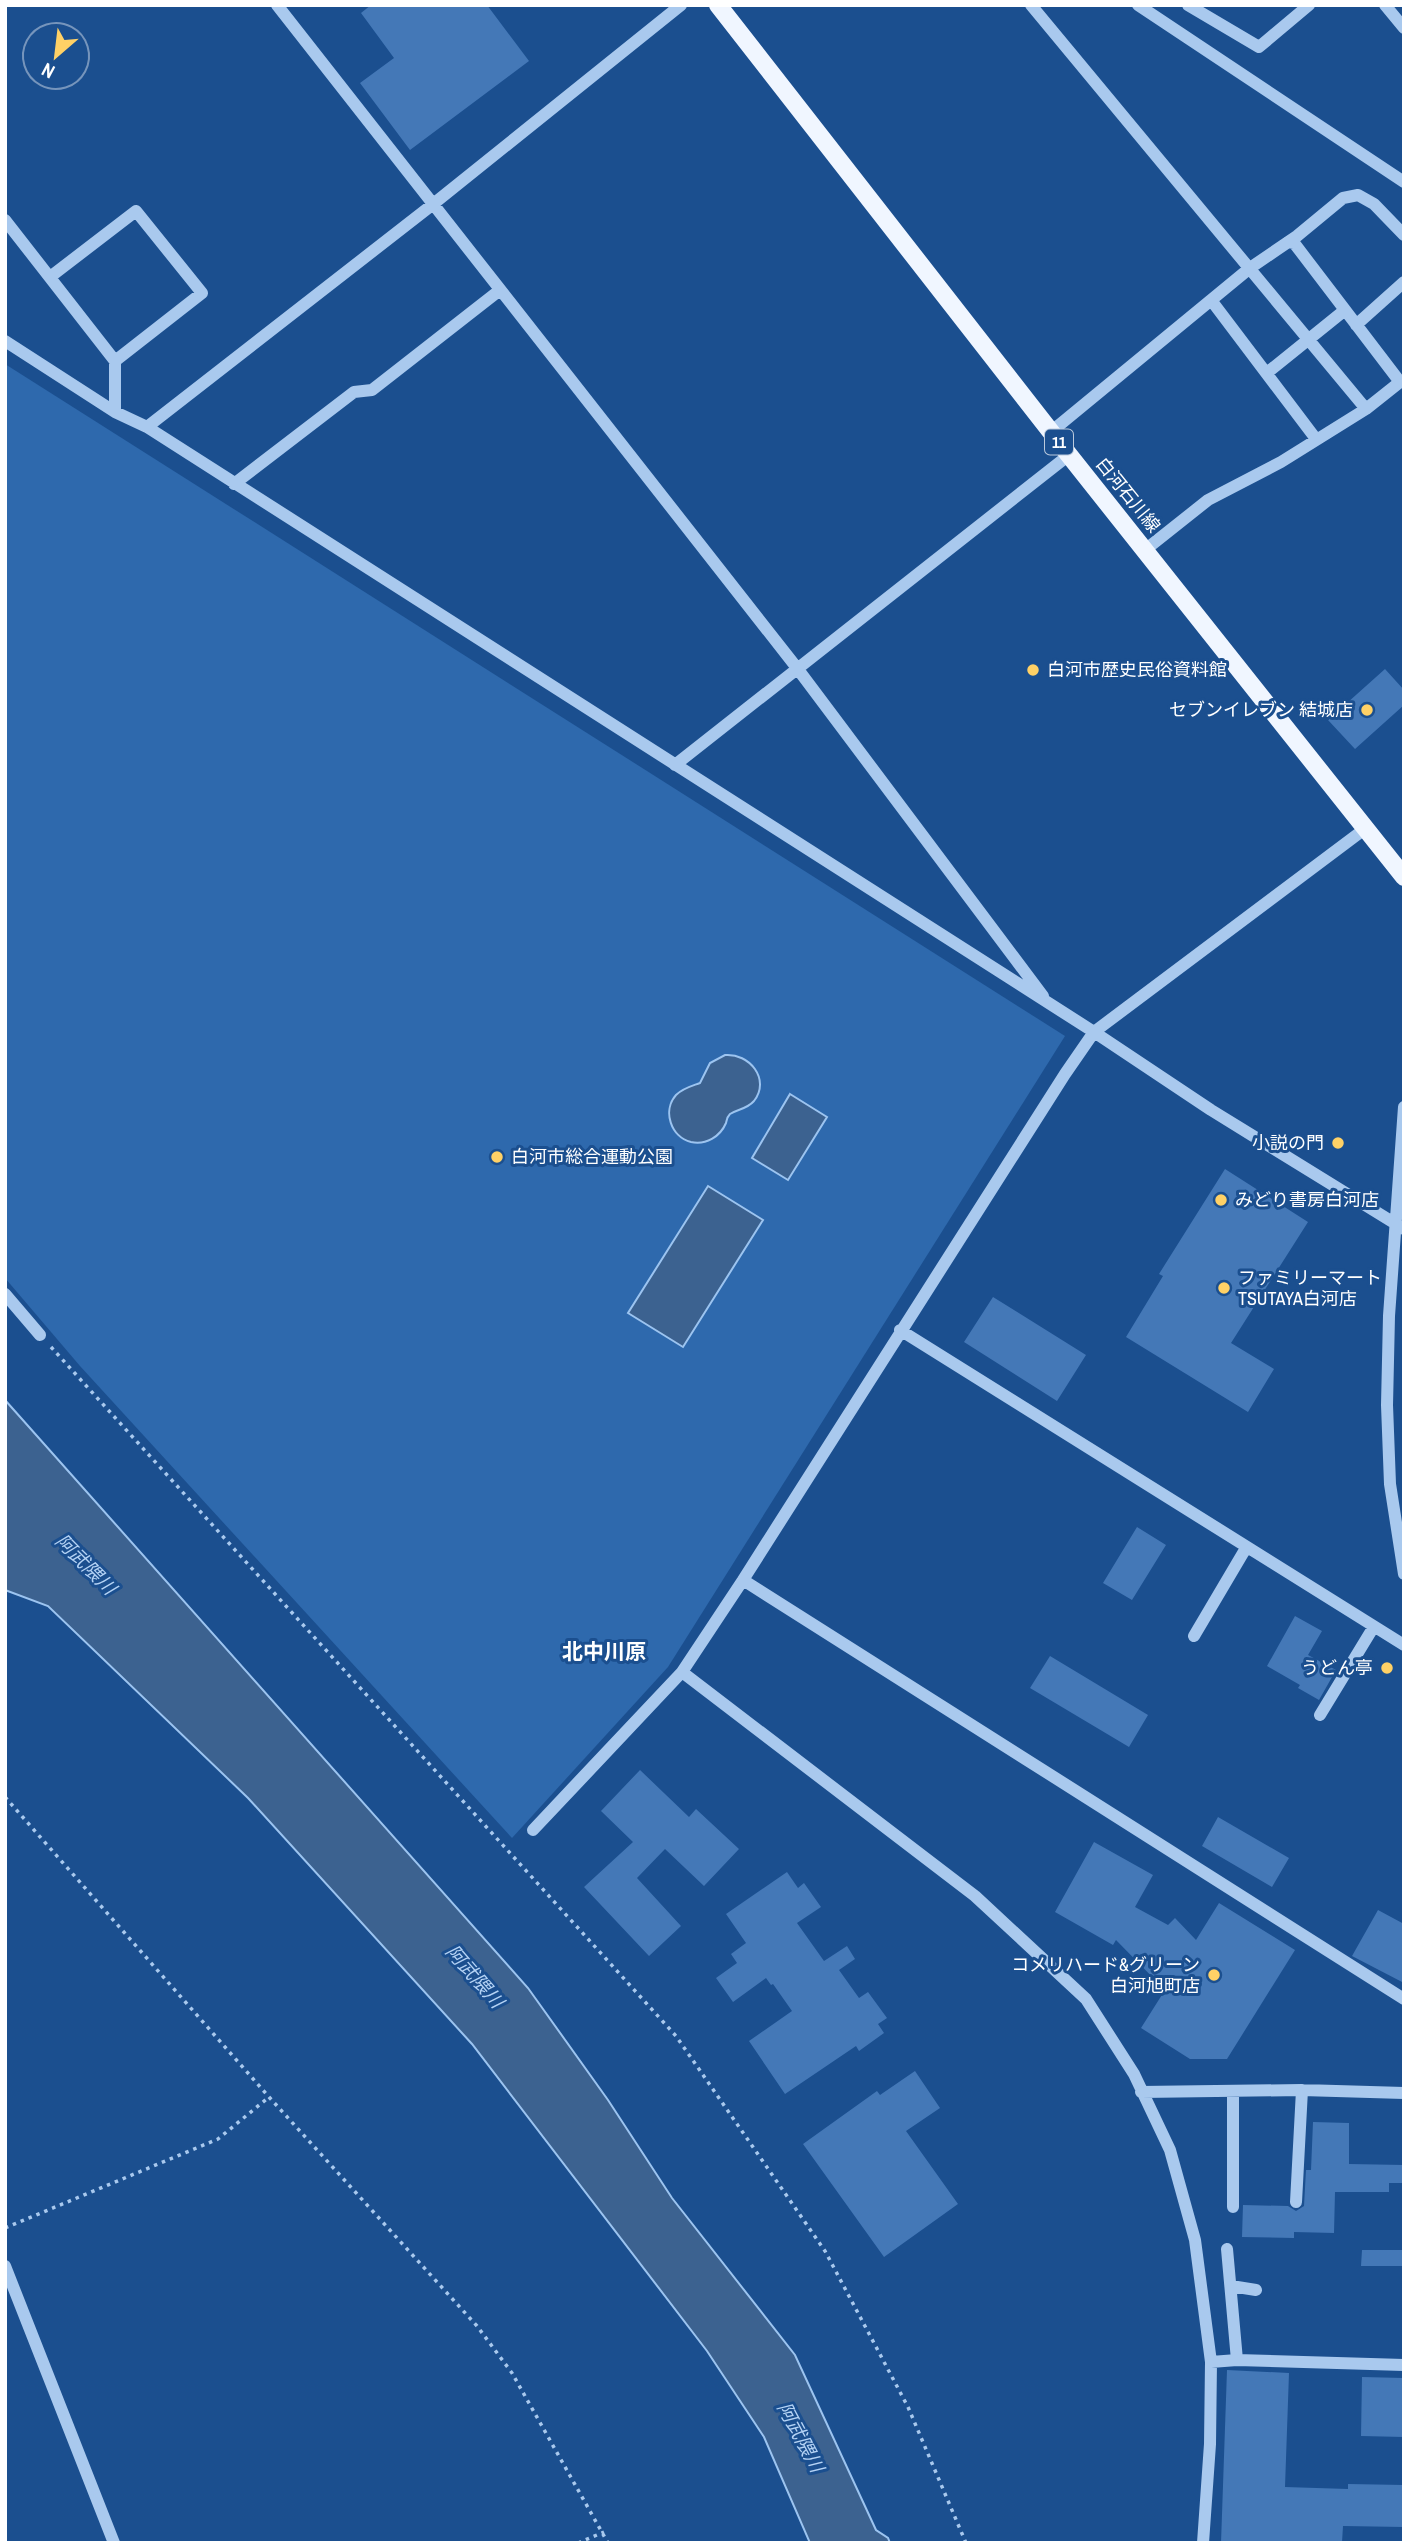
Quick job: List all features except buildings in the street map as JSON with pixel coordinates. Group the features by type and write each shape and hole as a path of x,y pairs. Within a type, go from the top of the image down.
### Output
{"main road":[{"name":"白河石川線","path":"718,5 1069,455 1404,877"}],"street":[{"path":"276,5 797,668 1048,1003"},
{"path":"147,427 432,205 681,5"},
{"path":"1031,5 1366,410"},
{"path":"1138,5 1404,182"},
{"path":"1188,5 1259,47 1309,5"},
{"path":"1385,5 1404,28"},
{"path":"1052,431 1250,268 1343,198 1358,195 1374,204 1404,235"},
{"path":"50,277 136,211 202,293 115,361"},
{"path":"5,220 115,361 115,412"},
{"path":"1145,550 1208,500 1281,462 1366,410 1399,382 1294,243 1288,242"},
{"path":"1356,325 1404,282"},
{"path":"234,484 354,392 372,390 500,290"},
{"path":"1212,300 1317,439"},
{"path":"1268,372 1345,310"},
{"path":"5,341 115,412 147,427 1094,1032 1211,1110 1399,1226"},
{"path":"675,765 1069,455"},
{"path":"533,1830 682,1672 1094,1032 1366,828"},
{"path":"1404,1107 1399,1226 1389,1316 1387,1405 1390,1484 1400,1522 1404,1574"},
{"path":"5,1294 40,1335"},
{"path":"901,1330 1404,1645"},
{"path":"1194,1636 1246,1548"},
{"path":"743,1580 1404,1999"},
{"path":"1320,1715 1373,1628"},
{"path":"682,1672 985,1906 1086,1999 1134,2074 1170,2150 1195,2240 1211,2362 1210,2444 1203,2543"},
{"path":"1141,2092 1301,2090 1404,2093"},
{"path":"1296,2202 1301,2090"},
{"path":"1233,2092 1233,2207"},
{"path":"1227,2249 1237,2360"},
{"path":"5,2266 114,2543"},
{"path":"1231,2286 1256,2290"},
{"path":"1211,2362 1237,2360 1404,2365"}],"path":[{"path":"40,1335 676,2036 825,2251 908,2407 966,2543"},
{"path":"5,1797 269,2097 477,2326 512,2373 608,2543"},
{"path":"5,2228 218,2139 269,2097"},
{"path":"578,2543 604,2532"}],"shaded area":[{"name":"白河市総合運動公園","path":"5,364 1065,1036 668,1667 512,1838 80,1366 5,1278"}],"water":[{"path":"725,1055 742,1058 755,1069 759,1076 759,1093 751,1104 730,1114 723,1128 712,1139 697,1143 684,1139 678,1135 671,1123 669,1116 672,1101 682,1091 700,1083 710,1063"},
{"path":"790,1094 827,1117 788,1180 752,1158"},
{"path":"708,1186 763,1220 683,1347 628,1313"},
{"name":"阿武隈川","path":"5,1400 528,1988 608,2100 672,2198 795,2355 876,2530 888,2538 890,2543 810,2543 764,2437 707,2351 472,2044 248,1798 48,1606 5,1590"}],"place":[{"name":"白河市歴史民俗資料館","path":"1033,670"},
{"name":"セブンイレブン 結城店","path":"1367,710"},
{"name":"小説の門","path":"1338,1143"},
{"name":"白河市総合運動公園","path":"497,1157"},
{"name":"みどり書房白河店","path":"1221,1200"},
{"name":"ファミリーマート TSUTAYA白河店","path":"1224,1288"},
{"name":"うどん亭","path":"1387,1668"},
{"name":"コメリハード&グリーン 白河旭町店","path":"1214,1975"}],"district":[{"name":"北中川原","path":"604,1652"}]}
